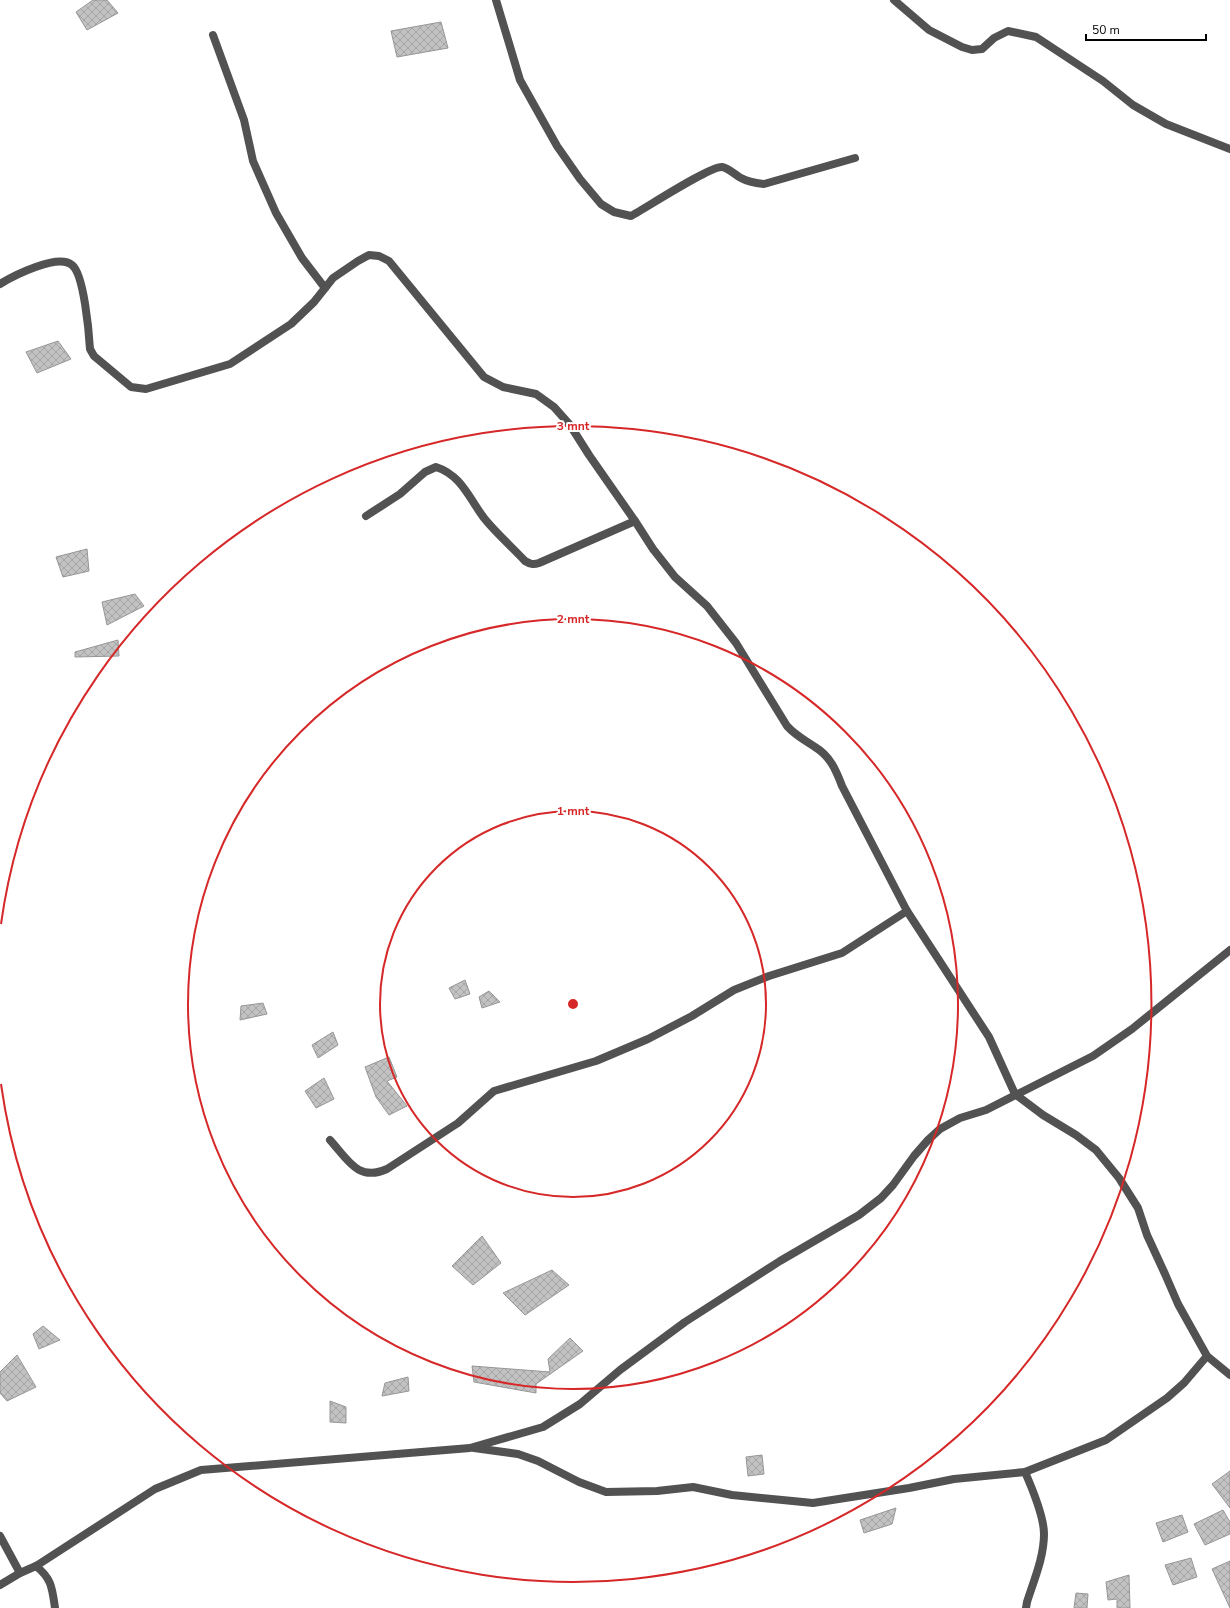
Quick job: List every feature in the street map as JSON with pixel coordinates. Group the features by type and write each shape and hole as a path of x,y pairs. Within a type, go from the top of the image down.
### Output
{"street":[{"path":"496,0 520,80 557,146 580,179 601,204 614,212 631,216 700,175 718,168 726,168 741,178 753,183 764,184 855,158"},
{"path":"894,0 929,30 962,47 972,50 982,49 994,38 1008,31 1036,37 1103,81 1133,105 1166,124 1230,149"},
{"path":"213,35 244,120 253,161 276,214 302,258 325,288"},
{"path":"0,284 14,275 54,262 68,262 73,265 77,272 83,295 90,349 94,356 131,388 146,389 230,364 291,324 314,302 333,278 369,255 379,256 389,261 484,377 503,387 536,394 554,407 570,425 589,456 635,521 653,550 675,577 707,606 736,643 794,735 816,747 828,758 836,769 842,786 907,911 989,1037 1016,1094 1043,1116 1076,1135 1096,1150 1119,1178 1138,1208 1147,1235 1170,1286 1207,1356 1230,1375"},
{"path":"366,516 400,494 425,472 436,467 446,470 459,481 485,518 524,561 529,564 539,563 635,521"},
{"path":"330,1140 359,1171 366,1173 377,1173 387,1169 458,1123 494,1091 596,1061 648,1039 692,1016 734,990 769,976 842,953 907,911"},
{"path":"0,1585 20,1573 36,1566 155,1489 201,1470 470,1448 543,1427 580,1404 620,1370 686,1322 780,1261 859,1215 881,1198 893,1185 914,1156 940,1129 960,1118 986,1110 1093,1056 1132,1029 1230,950"},
{"path":"470,1448 518,1454 538,1461 579,1482 606,1492 657,1491 693,1487 732,1495 813,1503 909,1488 954,1479 1025,1472 1106,1440 1167,1398 1184,1383 1207,1356"},
{"path":"1025,1472 1036,1500 1044,1532 1041,1560 1026,1608"},
{"path":"0,1536 20,1573"},
{"path":"36,1566 49,1578 55,1608"}],"building":[{"path":"93,0 107,0 118,13 87,30 76,12"},
{"path":"441,22 448,48 397,57 391,31"},
{"path":"58,341 71,359 37,373 26,352"},
{"path":"87,549 89,571 63,577 56,557"},
{"path":"135,594 144,606 107,625 102,602"},
{"path":"118,640 119,656 75,657 75,652"},
{"path":"465,980 470,994 455,999 449,988"},
{"path":"489,991 500,1002 482,1008 479,997"},
{"path":"263,1003 267,1014 240,1020 241,1006"},
{"path":"333,1032 338,1045 318,1058 312,1045"},
{"path":"389,1057 397,1077 387,1081 407,1106 389,1115 376,1097 365,1067"},
{"path":"324,1078 334,1099 316,1108 305,1091"},
{"path":"482,1236 501,1263 473,1285 452,1266"},
{"path":"552,1270 569,1285 525,1315 503,1293"},
{"path":"43,1326 60,1340 39,1349 33,1334"},
{"path":"570,1338 583,1351 536,1384 536,1393 474,1382 472,1366 550,1372 548,1359"},
{"path":"17,1355 36,1387 7,1401 0,1393 0,1372"},
{"path":"408,1377 409,1391 382,1396 385,1383"},
{"path":"330,1401 346,1407 346,1423 330,1422"},
{"path":"762,1455 764,1474 748,1476 746,1457"},
{"path":"1230,1471 1230,1508 1212,1484"},
{"path":"896,1508 892,1524 864,1533 860,1520"},
{"path":"1223,1510 1230,1522 1230,1534 1205,1545 1194,1524"},
{"path":"1182,1515 1188,1532 1163,1542 1156,1523"},
{"path":"1191,1558 1197,1577 1173,1585 1165,1565"},
{"path":"1230,1561 1230,1608 1212,1569"},
{"path":"1129,1575 1130,1608 1117,1608 1117,1599 1108,1600 1106,1582"},
{"path":"1076,1593 1088,1594 1087,1608 1074,1608"}]}
